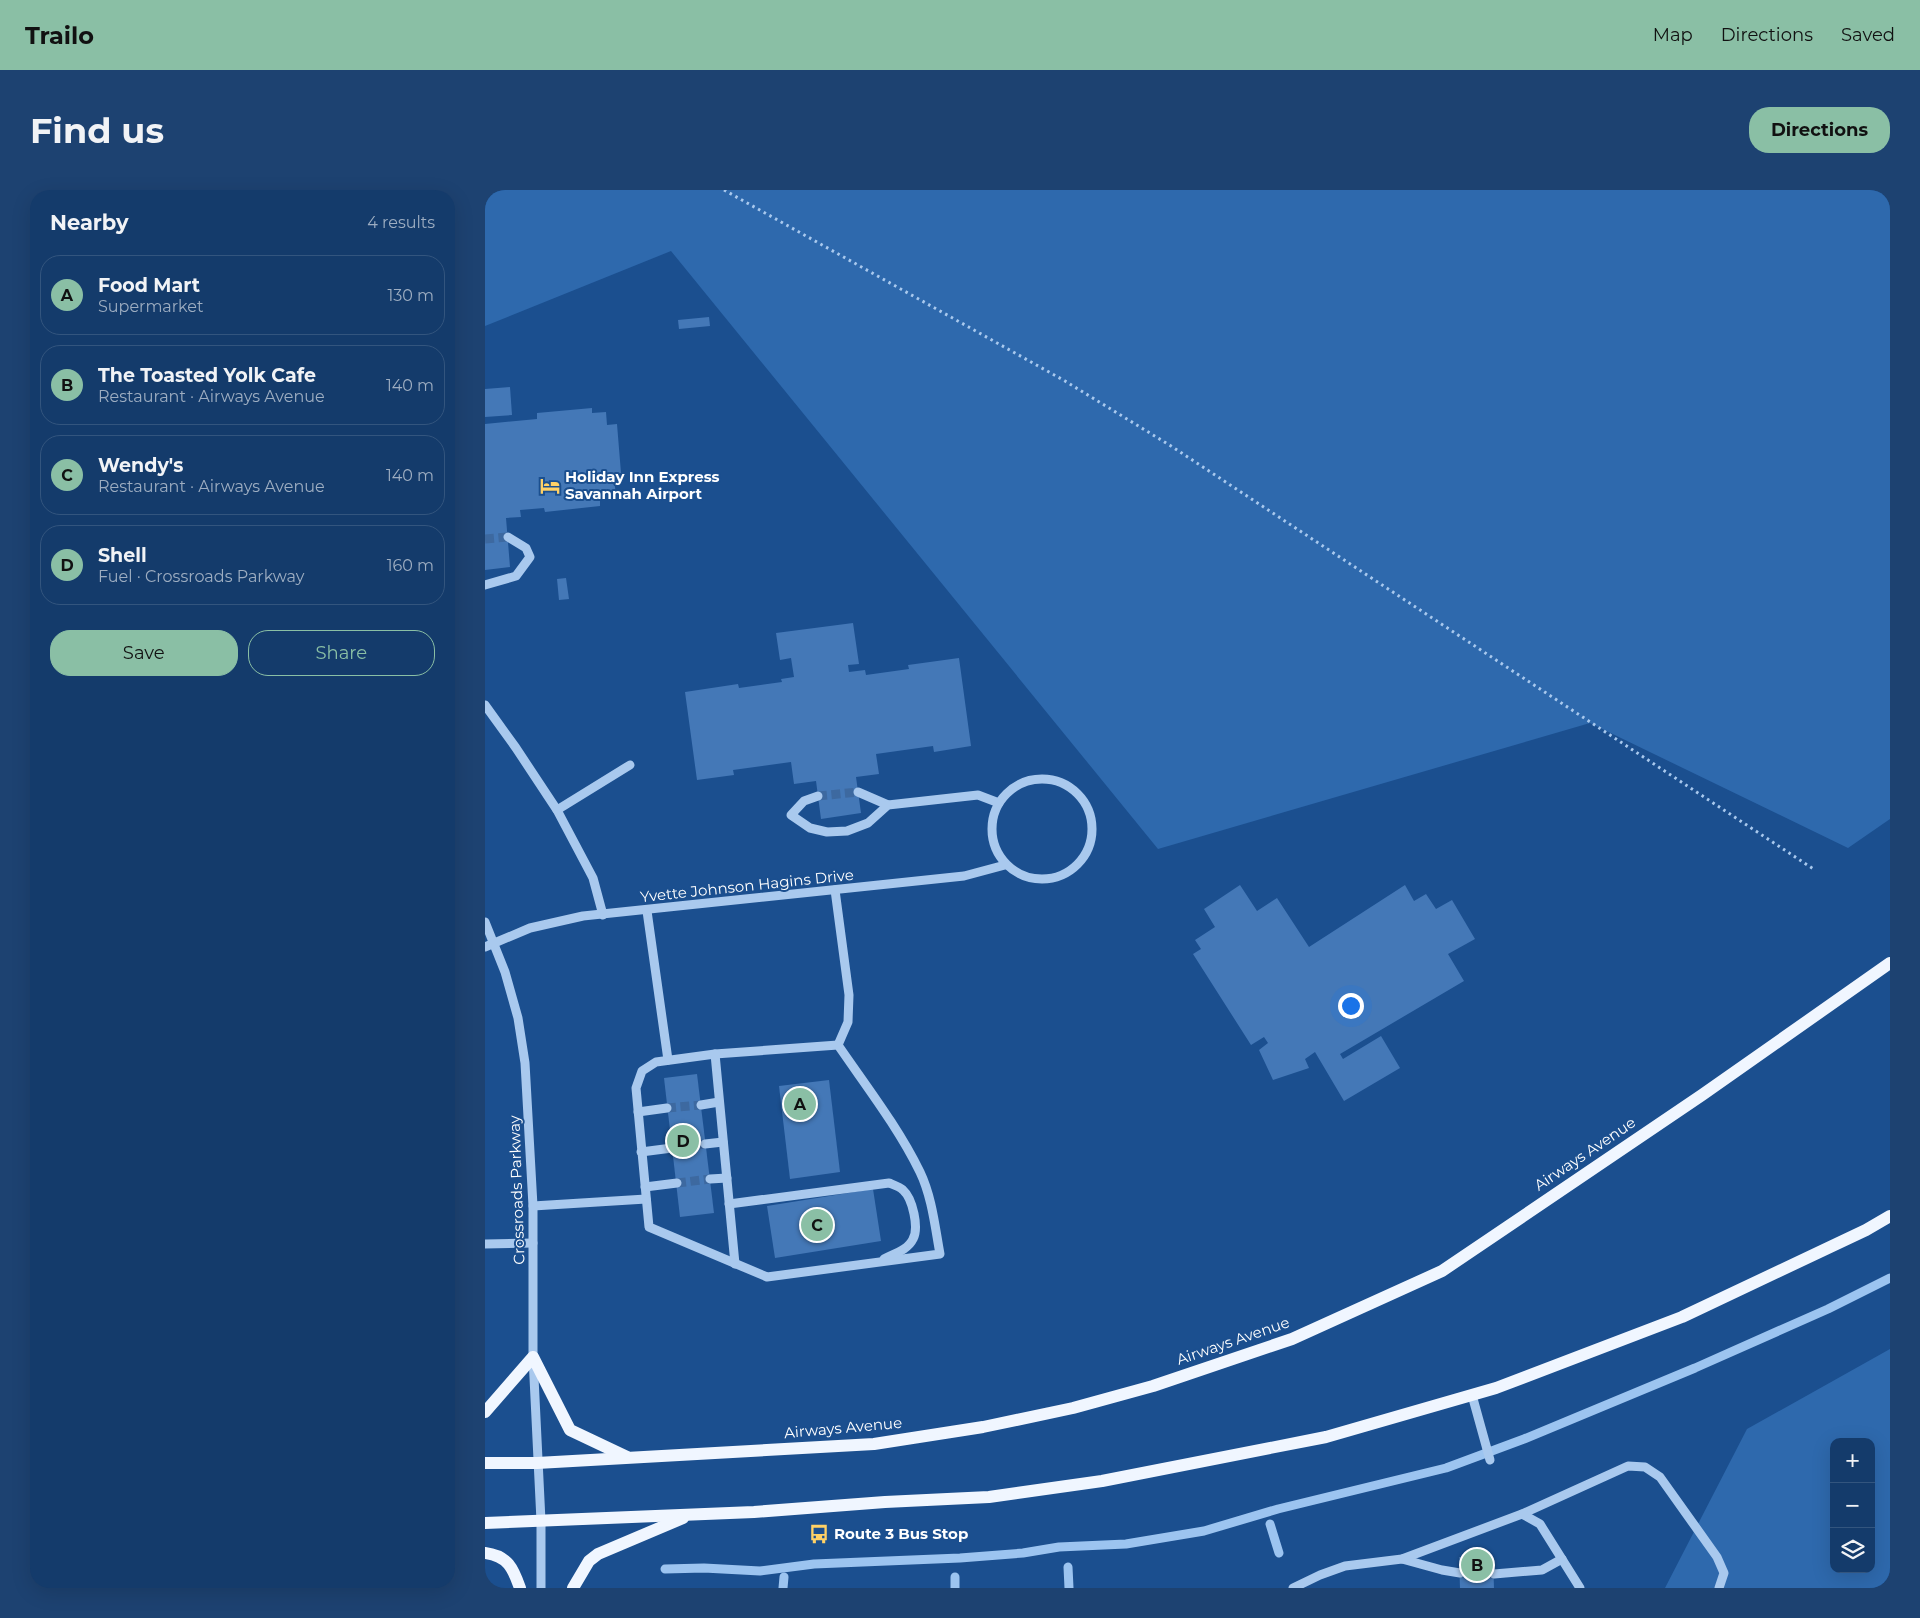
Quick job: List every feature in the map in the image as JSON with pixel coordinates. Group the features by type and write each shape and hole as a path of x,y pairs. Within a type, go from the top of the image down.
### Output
{"main road":[{"name":"Airways Avenue","path":"485,1463 537,1463 874,1444 983,1427 1073,1408 1153,1386 1292,1339 1443,1271 1702,1095 1890,963"},
{"path":"485,1523 691,1515 989,1497 1101,1482 1325,1437 1496,1388 1681,1317 1866,1230 1890,1216"},
{"path":"485,1412 533,1357 570,1430 630,1458"},
{"path":"573,1588 589,1561 598,1554 691,1515"},
{"path":"485,1553 493,1554 513,1567 520,1588"}],"street":[{"path":"485,585 516,576 531,557 526,548 508,537"},
{"path":"485,705 557,810 593,878 603,915"},
{"path":"557,810 630,765"},
{"path":"1047,779 1064,784 1078,794 1090,814 1093,831 1089,848 1070,872 1054,879 1036,880 1019,875 1005,865 993,846 991,828 994,810 999,803 1013,787 1030,780 1047,779"},
{"path":"858,792 888,804 978,795 999,803"},
{"path":"818,796 804,801 791,815 810,828 827,832 847,831 868,823 888,804"},
{"name":"Yvette Johnson Hagins Drive","path":"485,947 530,928 583,916 647,911 964,876 1005,865"},
{"path":"835,890 849,995 848,1022 838,1045"},
{"path":"647,911 668,1060"},
{"name":"Crossroads Parkway","path":"485,922 494,943 518,1018 525,1064 533,1206 533,1357 541,1521 541,1588"},
{"path":"838,1045 892,1125 920,1173 932,1211 940,1254 767,1277 649,1227 635,1088 642,1071 656,1062 668,1060 715,1054 838,1045"},
{"path":"715,1054 735,1264"},
{"path":"701,1105 719,1102"},
{"path":"638,1112 667,1108"},
{"path":"705,1144 723,1142"},
{"path":"641,1152 672,1148"},
{"path":"709,1180 727,1178"},
{"path":"645,1187 677,1183"},
{"path":"729,1204 889,1183 903,1190 911,1202 916,1230 913,1240 903,1250 877,1263"},
{"path":"533,1206 646,1199"},
{"path":"485,1244 533,1243"},
{"path":"1472,1395 1490,1460"},
{"path":"1295,1588 1320,1575 1345,1566 1402,1559 1522,1514 1628,1466 1645,1467 1660,1477 1717,1558 1724,1573 1719,1588"},
{"path":"1522,1514 1540,1524 1580,1588"},
{"path":"1402,1559 1460,1573"},
{"path":"1494,1574 1542,1570 1562,1559"}],"path":[{"path":"724,190 1065,381 1171,446 1815,870"}],"shaded area":[{"path":"485,190 1890,190 1890,819 1848,848 1590,723 1158,849 671,251 485,326"},
{"path":"1890,1349 1890,1588 1665,1588 1747,1429"}],"building":[{"path":"709,317 710,326 679,329 678,320"},
{"path":"510,387 512,415 485,417 485,389"},
{"name":"Holiday Inn Express Savannah Airport","path":"592,408 592,413 606,412 607,425 617,424 621,473 614,474 616,499 600,500 600,506 545,512 544,508 520,510 521,517 506,518 510,567 485,570 485,424 537,419 537,413"},
{"path":"566,578 569,599 559,600 557,579"},
{"path":"853,623 859,664 848,665 849,672 865,670 866,675 909,669 908,665 959,658 971,746 934,752 933,746 876,754 879,774 856,777 861,813 821,819 816,781 794,784 791,762 733,770 734,775 697,780 685,692 738,684 739,688 782,682 781,679 794,677 791,658 780,660 776,633"},
{"path":"1240,885 1257,911 1277,898 1309,947 1405,885 1414,901 1426,894 1436,909 1452,900 1475,939 1448,954 1464,981 1340,1054 1343,1059 1381,1036 1400,1068 1344,1101 1315,1052 1305,1059 1309,1068 1273,1080 1259,1050 1268,1043 1264,1037 1251,1045 1193,954 1201,949 1195,940 1215,927 1204,909"},
{"path":"697,1074 714,1213 680,1217 664,1078"},
{"path":"829,1080 840,1172 790,1179 779,1086"},
{"path":"873,1189 881,1241 775,1258 767,1206"},
{"path":"1459,1557 1493,1558 1494,1588 1460,1588"}],"waterway":[{"path":"665,1569 704,1568 760,1571 814,1564 960,1558 1023,1553 1059,1547 1126,1544 1204,1531 1278,1509 1446,1468 1524,1439 1695,1368 1828,1309 1890,1278"},
{"path":"1270,1524 1279,1553"},
{"path":"1068,1567 1069,1588"},
{"path":"783,1588 784,1577"},
{"path":"955,1577 955,1588"}],"tunnel":[{"path":"485,539 508,537"},
{"path":"818,796 858,792"},
{"path":"667,1108 701,1105"},
{"path":"672,1148 705,1144"},
{"path":"677,1183 710,1179"},
{"path":"1460,1573 1494,1574"}],"place":[{"name":"Holiday Inn Express Savannah Airport","path":"550,486"},
{"name":"Food Mart","path":"800,1104"},
{"name":"Shell","path":"683,1141"},
{"name":"Wendy's","path":"817,1225"},
{"name":"Route 3 Bus Stop","path":"819,1534"},
{"name":"The Toasted Yolk Cafe","path":"1477,1565"}]}
